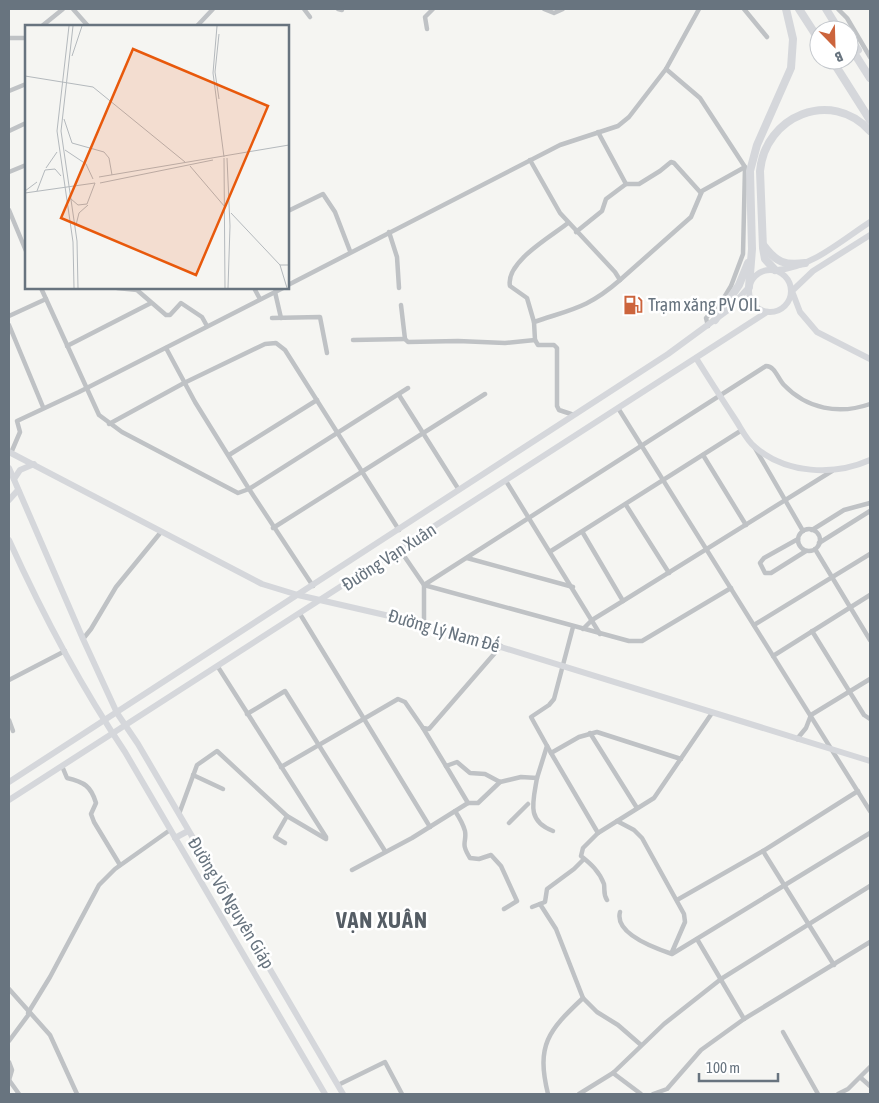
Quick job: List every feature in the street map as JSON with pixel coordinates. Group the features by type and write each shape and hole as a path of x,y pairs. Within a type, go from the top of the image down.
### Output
{"highway":[{"path":"749,287 752,249 750,171 757,145 791,68 793,39 786,9"},
{"path":"799,9 809,24"},
{"path":"859,52 870,69"},
{"path":"859,61 870,78"},
{"path":"838,70 870,120"},
{"path":"775,270 765,259 763,243 762,159 777,131 794,118 814,111 824,110 850,117 870,131"},
{"path":"763,243 770,254 783,263 804,263"},
{"path":"715,320 739,285 752,249"}],"main road":[{"path":"870,222 804,263 789,269 761,271 751,280 749,287 748,294 754,306 767,312 781,310 786,305 792,291 813,271 870,235"},
{"path":"775,270 787,278 800,312 817,332 870,359"},
{"name":"Đường Vạn Xuân","path":"9,782 399,530 708,326 749,287"},
{"name":"Đường Vạn Xuân","path":"9,800 767,312"},
{"path":"696,358 754,447 783,463 808,469 832,471 858,466 870,460"},
{"name":"Đường Lý Nam Đế","path":"10,452 262,584 298,595 424,623 870,762"},
{"path":"14,479 20,470 34,464"},
{"name":"Đường Võ Nguyên Giáp","path":"9,468 82,639 117,713 179,814 343,1094"},
{"path":"9,500 18,490"},
{"name":"Đường Võ Nguyên Giáp","path":"9,540 34,597 104,721 325,1094"},
{"path":"175,838 188,831"}],"street":[{"path":"43,25 63,9"},
{"path":"73,9 87,25"},
{"path":"198,25 213,9"},
{"path":"304,9 310,17"},
{"path":"427,28 425,17 434,9"},
{"path":"544,9 554,13 563,9"},
{"path":"289,284 350,251 560,145 622,124 666,69 698,9"},
{"path":"744,9 767,37"},
{"path":"838,9 847,18 870,57"},
{"path":"9,38 25,38"},
{"path":"666,69 698,94 744,167 743,254 731,286 722,301 706,318 708,326"},
{"path":"9,91 25,84"},
{"path":"9,130 25,123"},
{"path":"598,132 626,184"},
{"path":"530,160 547,193 568,222 615,272 620,280"},
{"path":"576,232 602,211 606,199 626,184 639,184 673,162 701,193"},
{"path":"9,172 25,165"},
{"path":"534,322 587,305 600,298 691,217 696,210 701,193 711,185 744,167"},
{"path":"289,211 324,194 338,220 350,251"},
{"path":"9,210 25,249"},
{"path":"568,222 527,254 512,273 510,286 527,298 534,322 535,340 538,345 554,345 557,348 556,406 559,410 574,415"},
{"path":"389,232 398,257 399,288"},
{"path":"41,289 98,415 109,424 238,493 248,490 408,388"},
{"path":"127,289 137,290 144,294 151,303 168,315 181,303 202,317 207,326"},
{"path":"255,289 260,299"},
{"path":"10,452 20,432 17,421 281,289"},
{"path":"275,292 281,318"},
{"path":"9,316 46,299"},
{"path":"67,346 151,303"},
{"path":"401,305 405,339"},
{"path":"272,318 322,318 328,353"},
{"path":"9,325 43,407"},
{"path":"353,340 405,339 410,343 458,340 506,343 535,340"},
{"path":"109,424 184,383 265,344 276,342 285,350 399,530"},
{"path":"166,348 184,383 229,454 248,490 313,586"},
{"path":"424,585 642,445 770,366 787,387 802,399 814,405 837,410 852,410 870,404"},
{"path":"273,528 485,394"},
{"path":"399,395 459,490"},
{"path":"229,454 317,400"},
{"path":"618,408 870,811"},
{"path":"551,551 742,430"},
{"path":"754,447 803,531"},
{"path":"703,455 746,525"},
{"path":"583,629 592,620 785,502 832,471"},
{"path":"506,480 600,634"},
{"path":"803,531 812,530 844,510 870,503"},
{"path":"626,505 669,573"},
{"path":"803,531 798,539 764,558 760,563 765,572 771,573 806,551 815,549 819,543 870,511"},
{"path":"812,530 819,536 819,543"},
{"path":"82,639 91,630 116,587 161,532"},
{"path":"582,533 623,601"},
{"path":"798,539 801,548 806,551"},
{"path":"815,549 870,640"},
{"path":"400,550 424,585 424,623"},
{"path":"754,625 870,554"},
{"path":"467,558 573,587"},
{"path":"424,585 629,641 642,641 731,588"},
{"path":"774,656 870,596"},
{"path":"300,614 430,827"},
{"path":"573,627 552,702 531,717 598,833"},
{"path":"812,631 864,715 870,719"},
{"path":"423,728 429,729 440,718 501,646"},
{"path":"9,680 65,652"},
{"path":"179,814 197,764 217,751 287,816 326,838 218,666"},
{"path":"797,739 806,728 811,715 870,679"},
{"path":"247,714 285,691 385,851"},
{"path":"281,767 317,744 394,700 400,699 405,702 423,728 468,803"},
{"path":"607,900 604,894 605,887 598,872 581,854 583,848 598,833 654,798 712,713"},
{"path":"9,720 13,731"},
{"path":"551,753 590,733 603,733 681,758"},
{"path":"590,733 637,808"},
{"path":"547,746 531,802 535,818 542,826 554,831"},
{"path":"446,766 456,761 470,773 485,774 500,782"},
{"path":"62,766 67,778 84,782 89,787 96,803 92,814 94,822 120,865"},
{"path":"193,775 223,788"},
{"path":"352,870 430,827 468,803 478,803 500,782 520,777 537,778"},
{"path":"677,900 763,851 858,791"},
{"path":"509,823 531,802"},
{"path":"455,811 464,826 463,843 470,858 479,859 491,855 509,880 517,902 504,909"},
{"path":"285,843 275,837 287,816"},
{"path":"617,821 634,830 642,838 677,900 686,920 672,954"},
{"path":"9,1041 29,1013 50,977 99,885 120,865 170,830"},
{"path":"672,954 785,887 870,833"},
{"path":"763,851 834,964"},
{"path":"532,907 546,900 547,890 574,869 584,858"},
{"path":"580,1094 613,1073 641,1045 721,979 870,886"},
{"path":"540,904 556,929 583,998 597,1012 618,1025 641,1045"},
{"path":"620,912 620,920 637,940 644,945 672,954"},
{"path":"697,938 744,1019"},
{"path":"653,1094 668,1089 701,1050 744,1019 870,942"},
{"path":"9,989 50,1035 77,1094"},
{"path":"548,1094 543,1068 549,1034 583,998"},
{"path":"783,1032 818,1094"},
{"path":"9,1062 12,1070 9,1080 19,1094"},
{"path":"338,1085 385,1062 402,1094"},
{"path":"838,1094 861,1078 870,1067"},
{"path":"613,1073 642,1094"},
{"path":"861,1078 870,1086"}],"place":[{"name":"Trạm xăng PV OIL","path":"633,305"}],"district":[{"name":"VẠN XUÂN","path":"382,920"}]}
